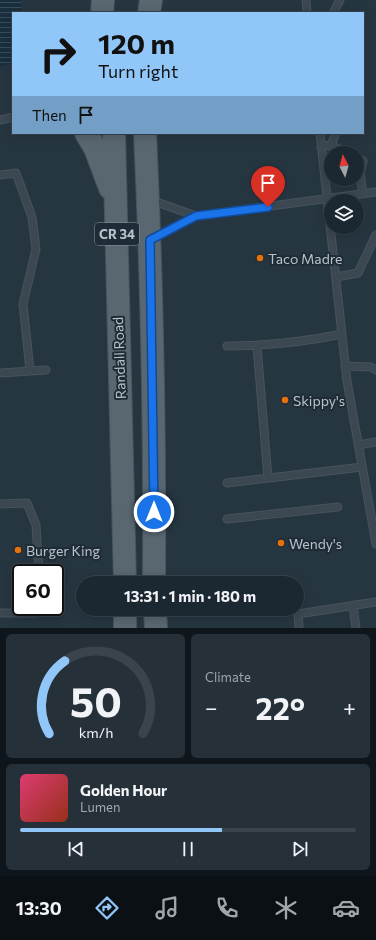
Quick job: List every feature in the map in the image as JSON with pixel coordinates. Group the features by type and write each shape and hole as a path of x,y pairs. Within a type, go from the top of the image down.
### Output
{"main road":[{"path":"102,12 103,0"},
{"path":"110,0 111,12"},
{"path":"140,0 141,12"},
{"path":"149,12 152,0"},
{"path":"87,134 95,148 116,204"},
{"name":"Randall Road","path":"114,134 125,576"},
{"name":"CR 34","path":"145,134 150,240 154,469 154,576"},
{"path":"125,616 125,628"},
{"path":"155,616 156,628"}],"lane":[{"path":"306,0 307,12"},
{"path":"334,12 340,0"},
{"path":"0,120 12,117"},
{"path":"320,134 326,194"},
{"path":"321,147 332,145 336,134"},
{"path":"0,175 16,173 32,218 36,249 23,304 30,370"},
{"path":"362,186 363,194 376,192"},
{"path":"148,199 196,216"},
{"path":"150,240 196,216 324,199"},
{"path":"331,234 345,366 376,544"},
{"path":"336,277 358,273 376,235"},
{"path":"226,346 257,346 304,342 342,334"},
{"path":"257,346 268,478"},
{"path":"345,366 371,367 376,370"},
{"path":"0,373 46,370"},
{"path":"358,445 376,442"},
{"path":"227,483 362,467"},
{"path":"0,504 27,503 36,525 38,564"},
{"path":"227,519 338,507"},
{"path":"299,628 298,614 376,602"},
{"path":"353,605 356,628"},
{"path":"0,613 12,613"}],"water":[{"path":"0,0 21,0 22,12 12,12 12,64 0,67"}],"place":[{"name":"Taco Madre","path":"260,258"},
{"name":"Skippy's","path":"285,400"},
{"name":"Wendy's","path":"281,543"},
{"name":"Burger King","path":"18,550"}],"route":[{"path":"154,512 150,240 196,216 268,207"}]}
